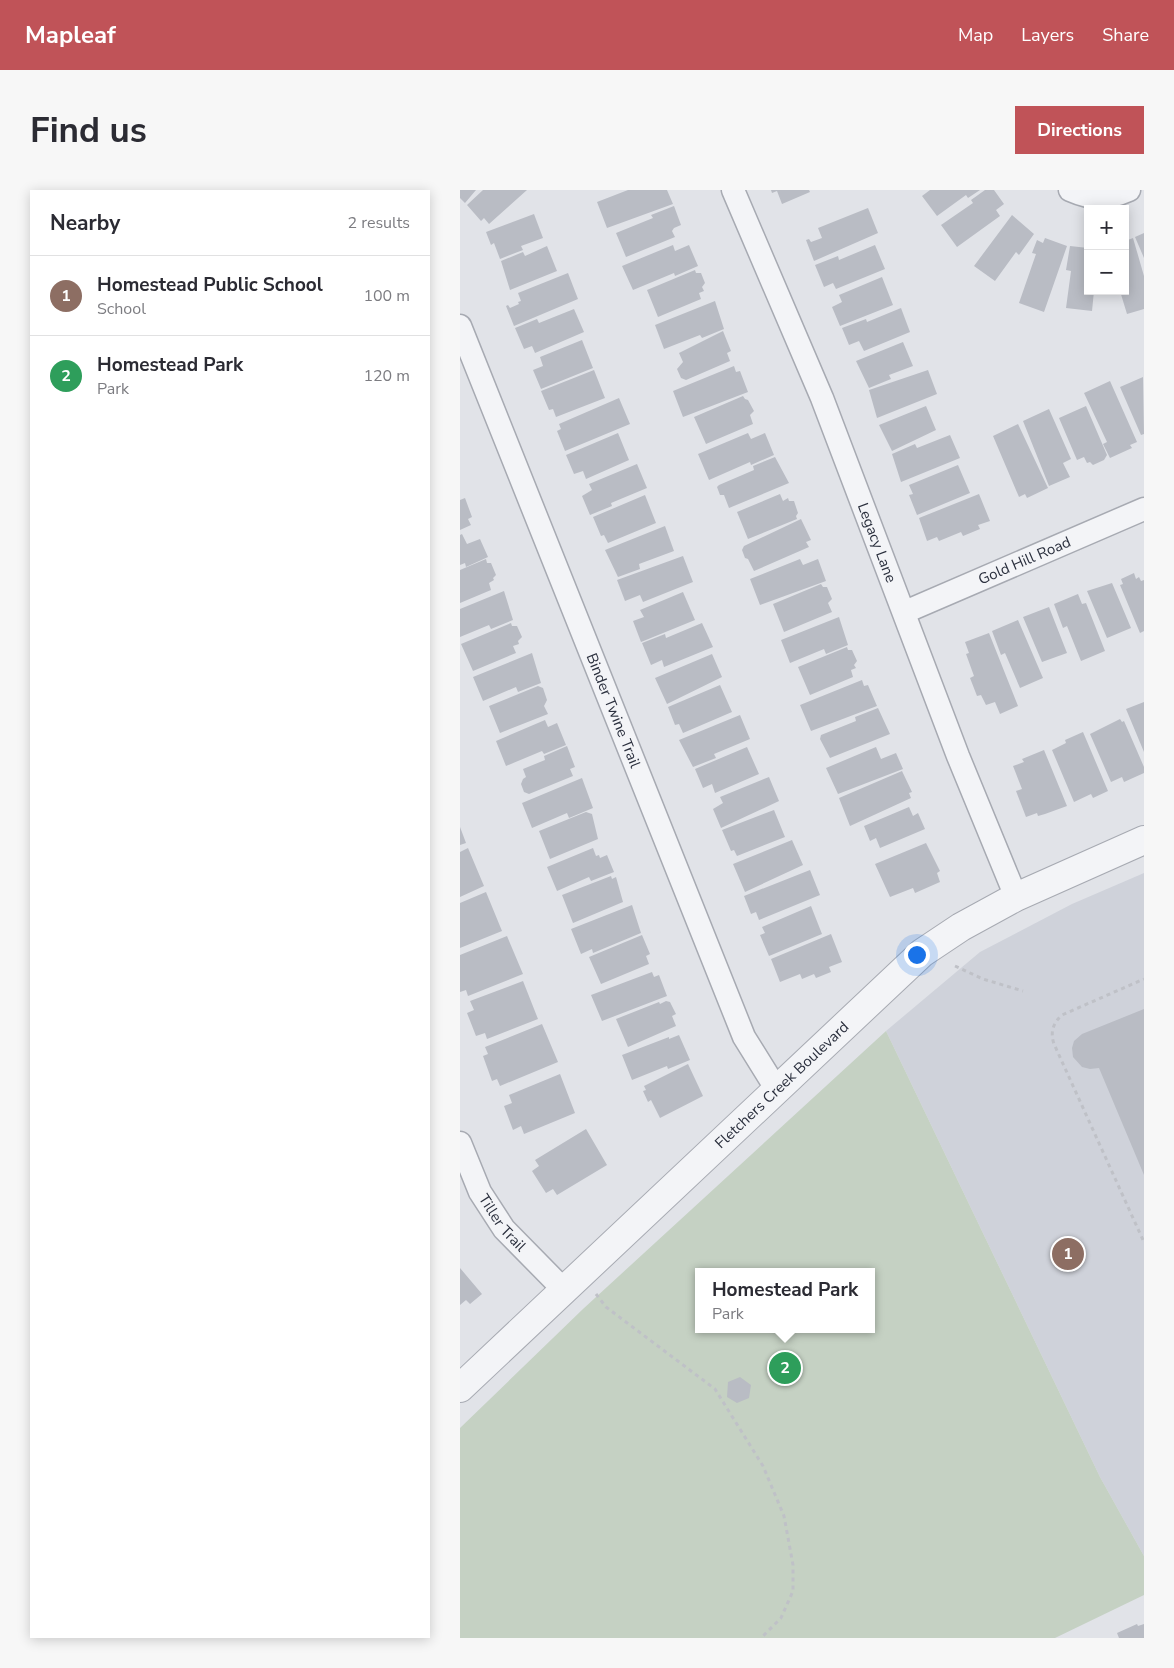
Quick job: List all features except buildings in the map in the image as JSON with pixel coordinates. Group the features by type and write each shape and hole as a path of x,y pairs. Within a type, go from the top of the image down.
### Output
{"street":[{"name":"Legacy Lane","path":"734,190 822,398 905,612 958,756 1016,897"},
{"path":"1070,190 1085,197 1110,198 1129,190"},
{"name":"Binder Twine Trail","path":"460,326 744,1038 777,1090"},
{"name":"Gold Hill Road","path":"905,612 1144,509"},
{"name":"Fletchers Creek Boulevard","path":"460,1388 922,953 961,927 1016,897 1144,840"},
{"name":"Tiller Trail","path":"460,1143 480,1192 504,1228 564,1290"}],"path":[{"path":"955,966 983,979 1022,991"},
{"path":"1143,1240 1054,1044 1050,1030 1062,1015 1144,979"},
{"path":"594,1291 606,1307 715,1389 763,1466 784,1516 793,1565 793,1591 781,1618 761,1638"}],"shaded area":[{"path":"1144,873 1144,1556 1100,1477 886,1031 980,952 1072,904"}],"green space":[{"path":"886,1031 1100,1477 1144,1556 1144,1595 1055,1638 460,1638 460,1428 583,1309"}],"place":[{"name":"Homestead Public School","path":"1068,1254"},
{"name":"Homestead Park","path":"785,1368"}]}
